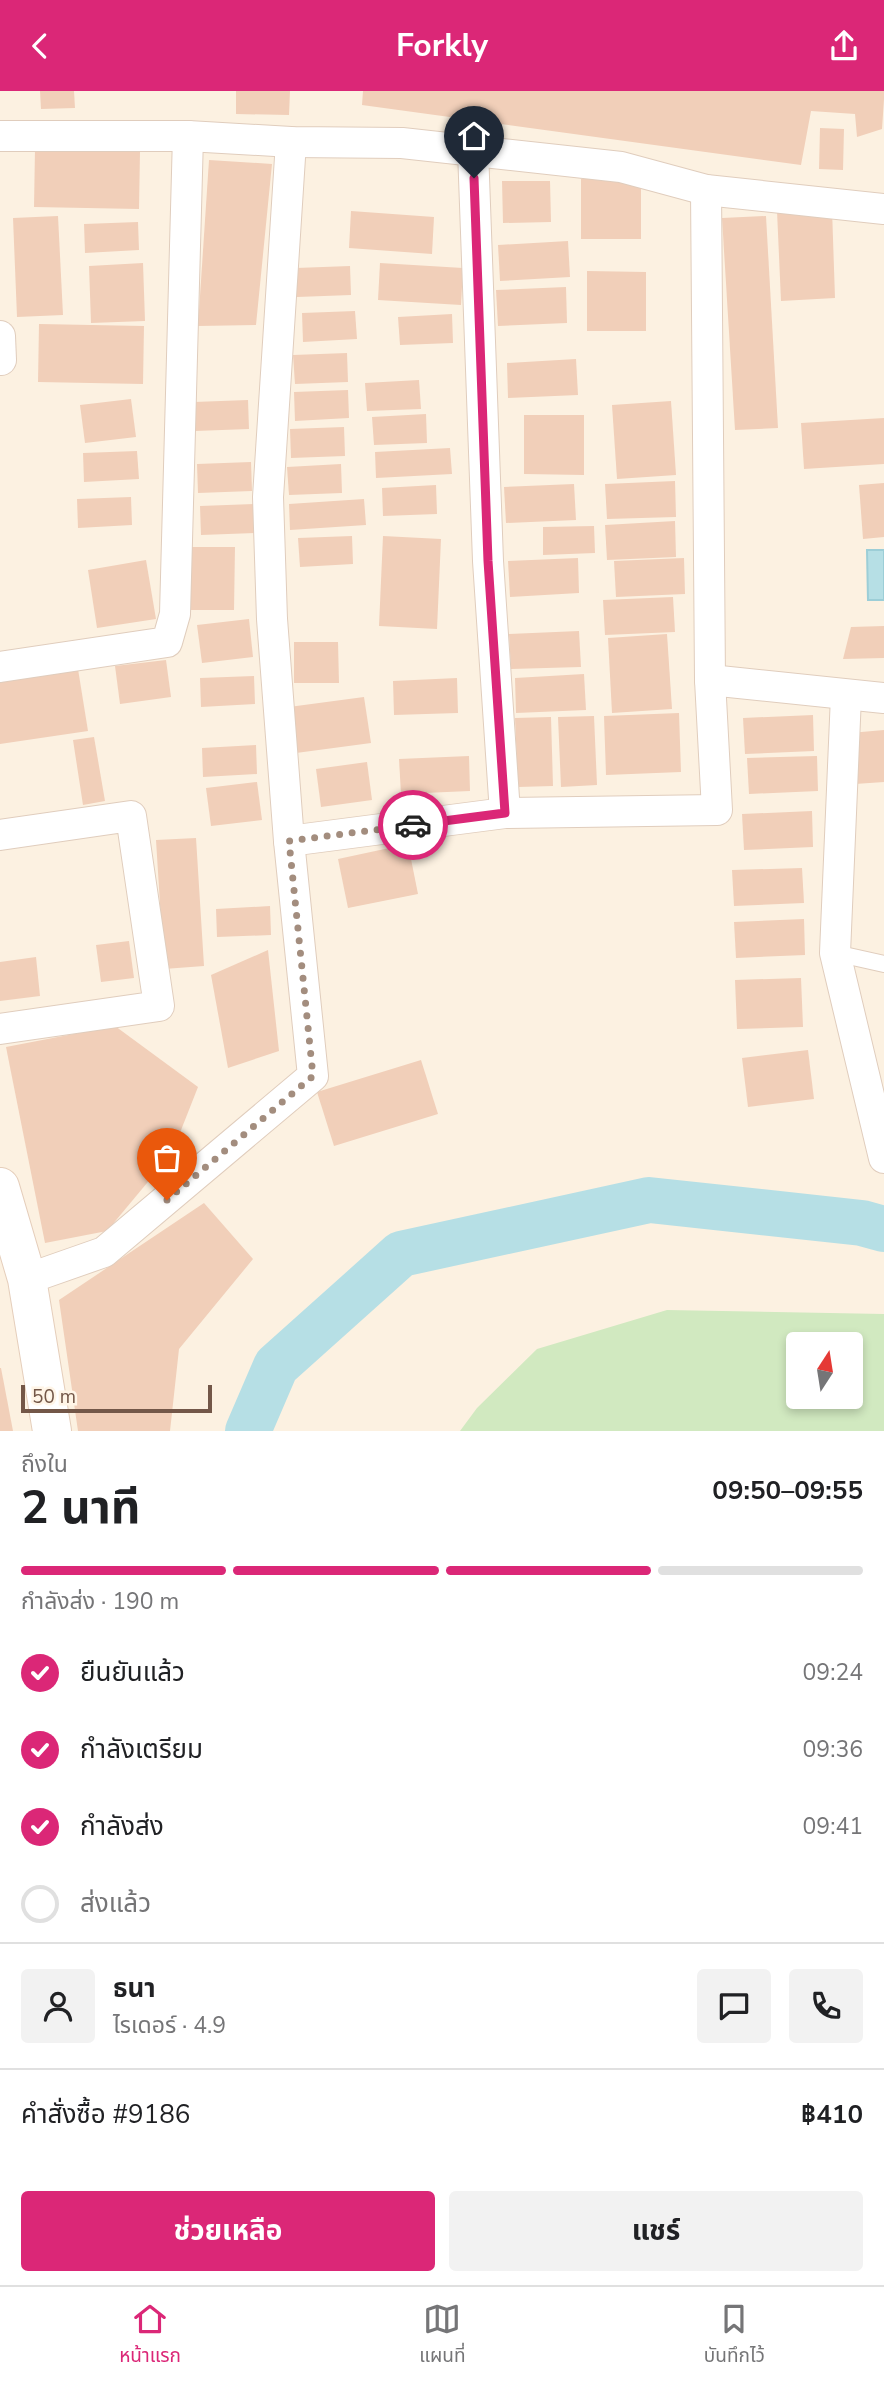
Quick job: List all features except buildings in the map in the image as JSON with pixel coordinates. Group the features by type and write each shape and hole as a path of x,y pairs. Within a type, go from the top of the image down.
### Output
{"street":[{"path":"0,136 187,136 291,142 402,143 621,167 706,190 884,209"},
{"path":"0,667 167,642 175,614 187,136"},
{"path":"27,1279 104,1252 313,1076 289,841 272,619 268,497 291,142"},
{"path":"473,150 488,561 505,813"},
{"path":"289,841 505,813 717,810 710,680 706,190"},
{"path":"0,336 1,361"},
{"path":"710,680 884,698"},
{"path":"846,696 835,953 884,1158"},
{"path":"0,835 131,816 159,1006 0,1029"},
{"path":"0,1187 27,1279 52,1431"}],"lane":[{"path":"835,953 884,964"}],"green space":[{"path":"667,1310 884,1314 884,1431 460,1431 477,1408 537,1349"}],"water":[{"path":"867,550 884,550 884,600 868,600"}],"waterway":[{"path":"248,1431 276,1366 401,1254 649,1200 862,1223 884,1229"}],"way so far":[{"path":"167,1200 313,1076 289,841 413,825"}],"route":[{"path":"413,825 505,813 488,561 474,178"}]}
